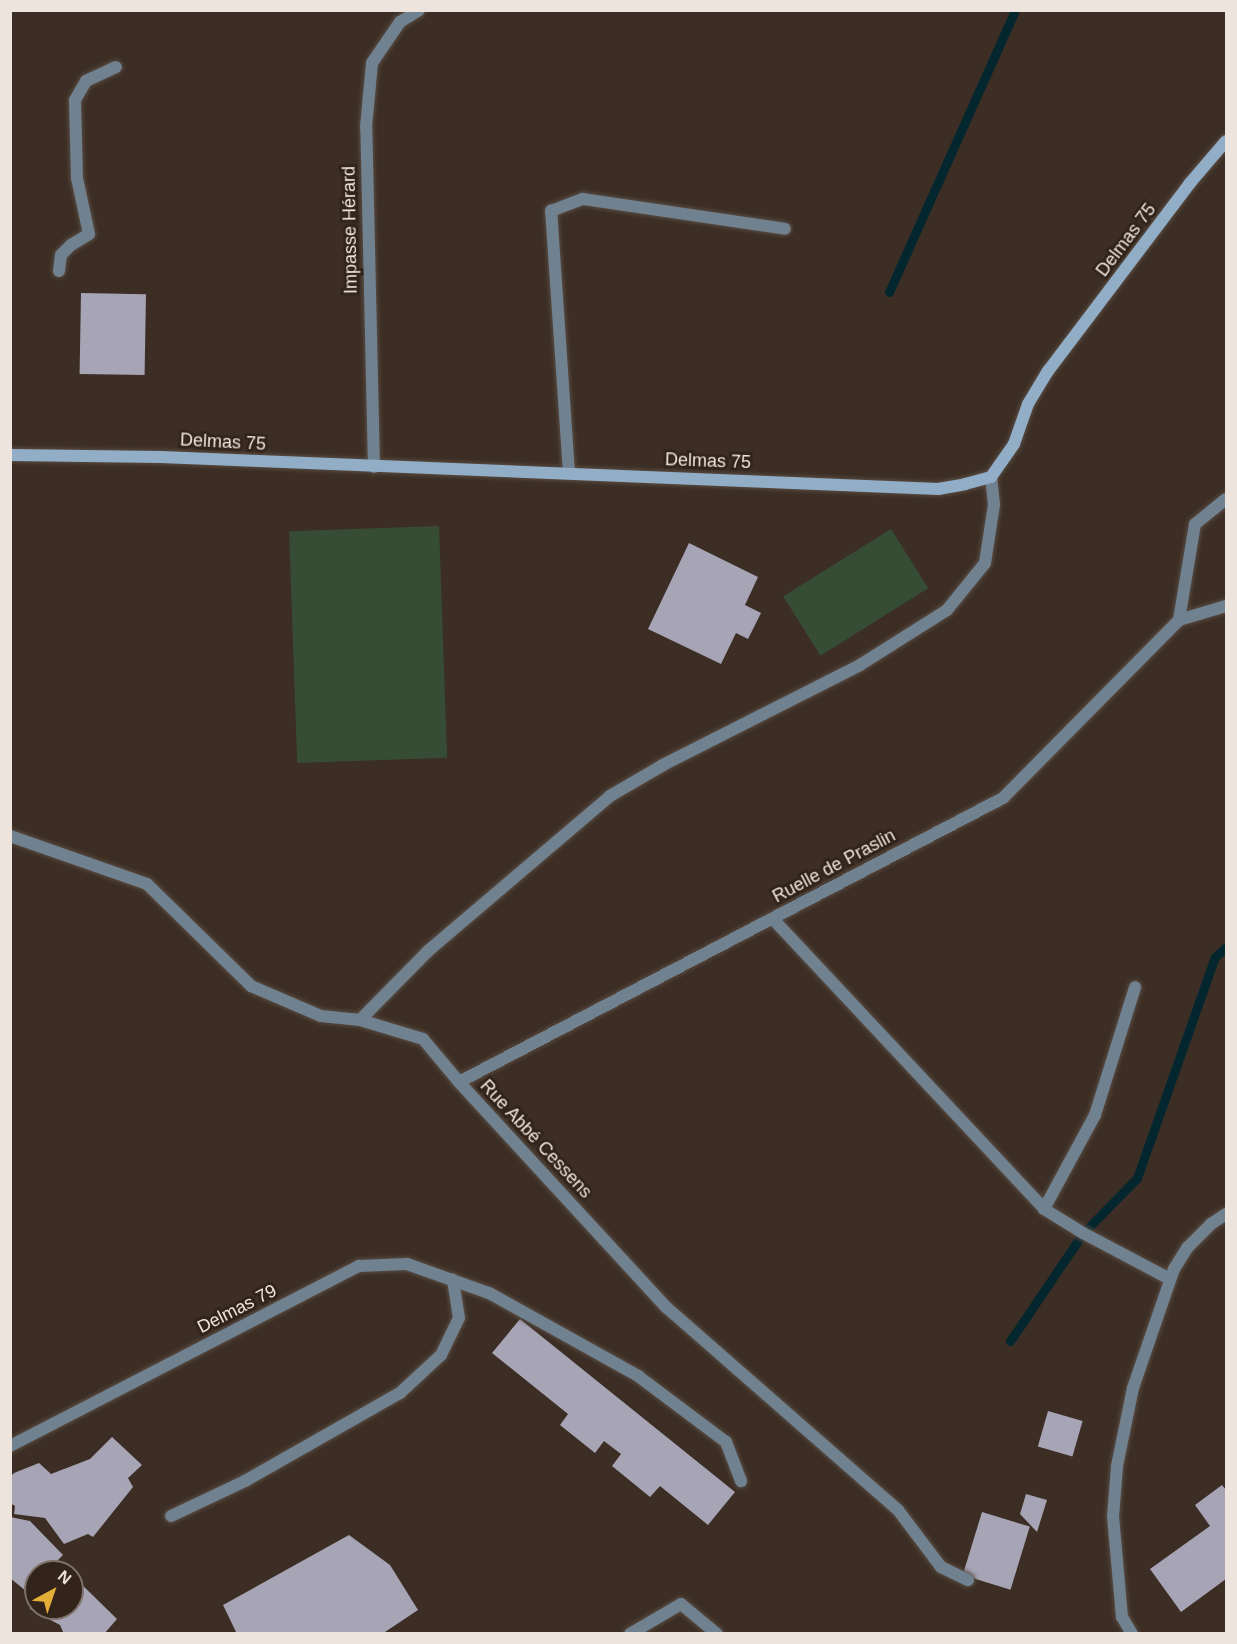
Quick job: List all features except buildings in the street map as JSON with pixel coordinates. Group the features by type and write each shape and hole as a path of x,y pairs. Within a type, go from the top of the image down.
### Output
{"street":[{"name":"Impasse Hérard","path":"374,467 366,127 372,63 400,22 419,10"},
{"path":"59,271 62,255 71,245 89,234 77,178 75,99 86,81 116,67"},
{"name":"Delmas 75","path":"10,455 161,457 374,467 569,472 938,489 991,477 1014,444 1028,404 1048,371 1190,183 1227,141"},
{"path":"569,472 551,211 583,199 785,229"},
{"path":"360,1020 428,951 610,796 663,765 860,665 947,610 985,563 994,505 991,477"},
{"path":"1227,499 1196,524 1179,620 1227,606"},
{"name":"Ruelle de Praslin","path":"459,1082 1003,798 1179,620"},
{"name":"Rue Abbé Cessens","path":"10,836 147,884 251,986 321,1016 360,1020 423,1039 459,1082 666,1307 898,1510 941,1567 968,1580"},
{"path":"772,919 1044,1209 1083,1233 1170,1279"},
{"path":"1044,1209 1095,1115 1135,987"},
{"path":"1132,1634 1122,1617 1113,1517 1117,1466 1133,1388 1170,1279 1188,1247 1211,1224 1227,1214"},
{"name":"Delmas 79","path":"10,1446 359,1266 407,1264 489,1293 638,1376 712,1430 726,1443 741,1481"},
{"path":"171,1516 255,1475 400,1393 441,1355 459,1318 453,1279"},
{"path":"630,1634 681,1604 717,1634"}],"green space":[{"path":"439,526 447,758 297,763 289,531"},
{"path":"891,529 928,588 820,656 783,596"}],"waterway":[{"path":"889,292 1015,10"},
{"path":"1010,1341 1083,1233 1137,1178 1215,957 1226,947"}]}
